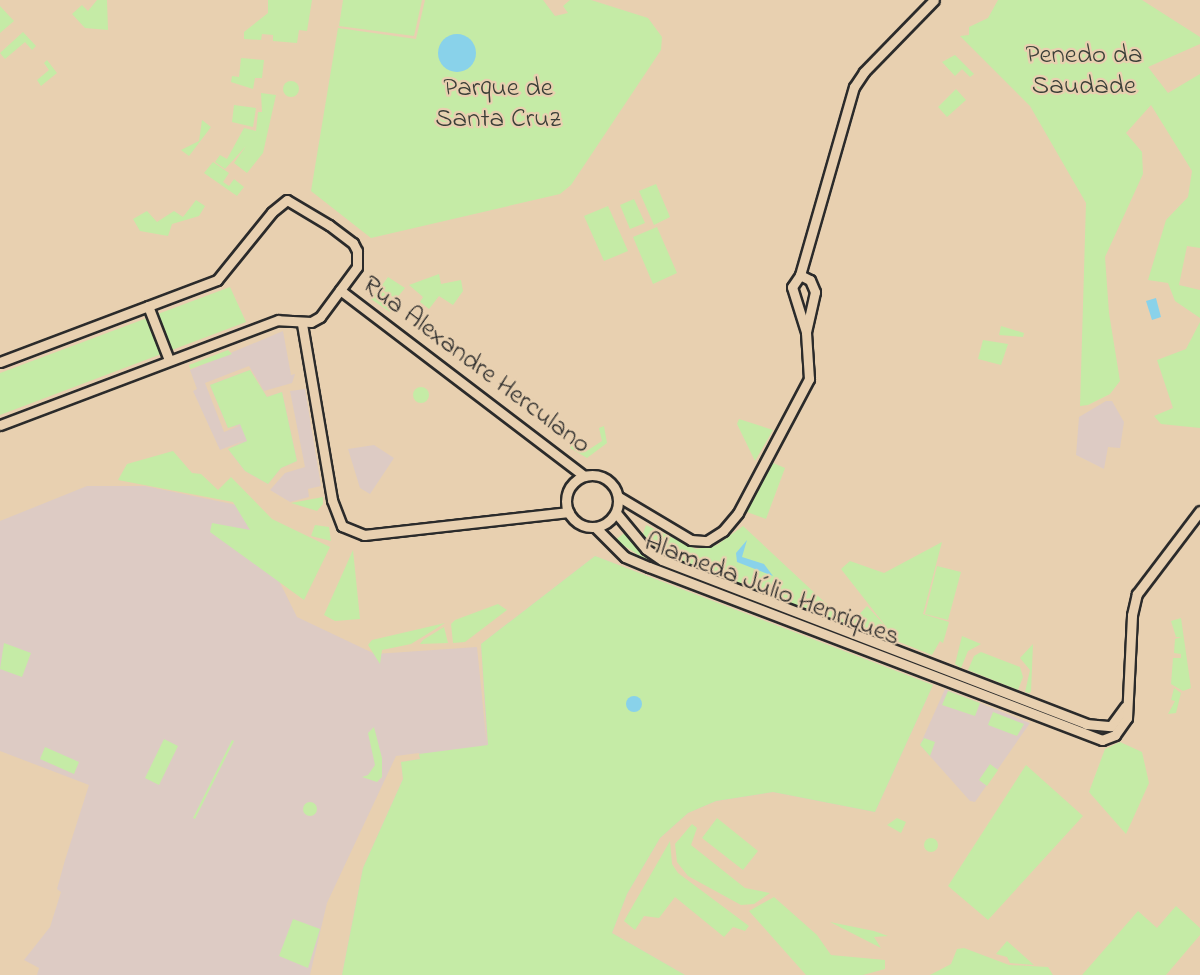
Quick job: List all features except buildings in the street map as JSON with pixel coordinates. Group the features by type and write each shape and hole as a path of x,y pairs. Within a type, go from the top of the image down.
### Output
{"main road":[{"path":"806,332 815,292 804,276 807,256 854,87 864,72 926,13 934,0"},
{"path":"0,362 222,277 272,212 287,200 352,243 359,259 320,317 302,324 278,320 0,425"},
{"path":"619,497 616,513 595,527 577,522 569,512 568,491 584,476 607,478 619,497 691,540 707,541 723,531 738,513 809,379 806,332 800,302 792,283 804,276"},
{"name":"Rua Alexandre Herculano","path":"340,290 584,476"},
{"path":"800,302 811,302"},
{"path":"148,306 169,360"},
{"path":"302,324 337,521 355,533 386,534 522,515 569,512"},
{"path":"1129,699 1132,615 1137,594 1200,511"},
{"name":"Alameda Júlio Henriques","path":"616,513 651,554 1039,706 1102,728 1116,722 1129,699"},
{"name":"Alameda Júlio Henriques","path":"595,527 625,557 1095,739 1107,739 1125,722 1129,699"},
{"path":"770,614 774,603"},
{"path":"857,648 861,637"},
{"path":"942,681 945,670"},
{"path":"1039,706 1040,719"}],"shaded area":[{"path":"283,331 291,375 295,374 292,383 264,391 249,366 205,383 224,432 241,425 228,428 210,385 250,370 267,397 282,392 297,461 281,468 268,484 245,471 228,449 246,440 220,450 193,391 197,389 190,370"},
{"path":"305,389 321,486 308,489 309,497 290,502 270,490 285,473 305,467 290,391"},
{"path":"1106,401 1112,401 1124,422 1120,448 1108,447 1104,469 1076,455 1079,417"},
{"path":"374,445 394,458 370,494 360,488 348,449"},
{"path":"87,486 145,486 242,506 297,617 375,654 477,647 487,746 481,644 595,556 933,685 875,812 773,792 716,801 688,813 660,838 627,894 612,933 685,975 342,975 363,868 403,779 401,762 420,759 419,753 396,756 327,903 310,975 37,975 39,968 24,960 50,927 61,892 57,889 89,785 0,751 0,521"},
{"path":"945,689 1030,723 975,802 970,801 920,745"}],"green space":[{"path":"97,0 107,0 108,30 85,28 72,14 82,5 88,11"},
{"path":"268,0 312,0 307,31 299,30 297,43 273,41 273,35 262,34 261,40 244,39 244,32 268,13"},
{"path":"343,0 422,0 414,36 339,26"},
{"name":"Parque de Santa Cruz","path":"425,0 543,0 555,16 568,13 563,6 570,0 591,0 648,18 662,37 661,50 571,185 560,194 371,238 311,191 338,28 416,39"},
{"name":"Penedo da Saudade","path":"998,0 1142,0 1200,37 1200,44 1148,67 1168,93 1200,74 1200,248 1187,246 1179,285 1200,290 1200,318 1175,301 1168,283 1148,280 1166,220 1188,197 1192,171 1151,105 1126,133 1142,152 1143,174 1105,257 1109,313 1120,381 1110,394 1088,405 1080,406 1086,203 1030,106 960,36 969,35 969,27 988,18"},
{"path":"0,6 14,21 0,33"},
{"path":"23,32 36,46 32,50 25,42 5,59 0,53"},
{"path":"955,55 974,74 970,77 962,69 955,76 942,62"},
{"path":"241,58 264,60 262,78 255,78 253,89 231,82 232,76 239,77"},
{"path":"47,60 57,73 41,86 37,80 49,70 44,63"},
{"path":"288,81 294,81 299,89 297,95 288,97 283,92 283,86"},
{"path":"956,89 966,100 947,117 938,107"},
{"path":"261,93 276,95 263,153 247,173 234,163 246,146 225,169 215,162 220,155 227,159 244,128 256,131 258,112 262,112"},
{"path":"234,105 256,108 253,127 232,122"},
{"path":"202,120 211,127 189,156 181,150 199,141"},
{"path":"213,162 229,173 223,182 229,186 234,179 244,187 237,196 204,173"},
{"path":"656,184 670,217 654,225 639,191"},
{"path":"634,199 645,223 630,229 620,205"},
{"path":"196,200 205,206 199,216 172,224 168,236 140,231 133,219 147,211 157,222 174,211 183,217"},
{"path":"608,206 628,251 604,261 584,216"},
{"path":"657,227 677,273 653,284 633,237"},
{"path":"439,274 441,284 461,280 463,291 453,305 439,296 429,309 420,302 423,297 409,285"},
{"path":"388,277 405,288 396,299 380,288"},
{"path":"230,287 246,322 0,415 0,373"},
{"path":"379,289 397,303 390,312 371,299"},
{"path":"1200,322 1200,428 1161,424 1154,416 1173,408 1157,360 1186,349"},
{"path":"1001,326 1024,333 1023,337 999,335"},
{"path":"983,340 1008,344 1001,365 978,359"},
{"path":"228,350 232,354 190,369 189,365"},
{"path":"250,370 267,397 282,392 297,461 281,468 268,484 245,471 228,449 247,441 240,424 228,428 210,385"},
{"path":"418,387 424,387 429,395 427,401 418,403 413,398 413,392"},
{"path":"739,419 773,430 755,461 737,424"},
{"path":"604,426 607,443 587,458 570,448 573,444 585,452 602,441 599,428"},
{"path":"173,451 192,473 201,474 218,490 231,477 272,519 330,547 304,600 210,532 212,523 250,530 233,502 118,480 127,464"},
{"path":"773,463 785,468 766,519 747,512"},
{"path":"323,497 323,504 317,511 291,503"},
{"path":"315,525 329,527 331,541 311,536"},
{"path":"646,525 696,549 717,545 743,526 849,625 659,552 643,534"},
{"path":"626,532 644,554 676,572 645,559 615,540"},
{"path":"942,542 923,614 949,622 943,643 940,641 932,655 851,623 867,606 888,629 841,569 850,561 884,573"},
{"path":"353,550 360,619 335,621 324,615"},
{"path":"595,556 933,685 875,812 773,792 716,801 688,813 660,838 627,894 612,933 685,975 342,975 363,868 403,779 401,762 420,759 419,754 488,745 481,644"},
{"path":"937,566 961,572 948,620 925,614"},
{"path":"498,604 507,610 465,642 453,643 451,624 455,620"},
{"path":"1181,618 1191,688 1183,691 1171,684 1173,658 1181,658 1181,654 1174,653 1175,639 1182,637 1176,637 1171,621"},
{"path":"445,623 411,644 382,650 380,664 368,645 372,640"},
{"path":"444,627 448,643 420,644 423,640"},
{"path":"962,636 981,644 968,651 961,668 955,664"},
{"path":"4,643 31,653 22,677 0,669"},
{"path":"1033,644 1031,692 1029,693 1025,692 1030,670 1020,658"},
{"path":"981,652 1020,667 1023,677 1018,690 968,670 974,656"},
{"path":"1174,688 1181,693 1176,713 1168,714 1175,701 1171,700"},
{"path":"948,691 980,703 975,716 942,705"},
{"path":"993,712 1024,724 1017,736 988,725"},
{"path":"374,727 382,758 382,777 377,782 362,777 368,775 375,765 368,733"},
{"path":"924,738 935,742 930,756 920,745"},
{"path":"164,739 178,746 159,785 145,778"},
{"path":"232,740 234,741 195,819 193,818"},
{"path":"1120,742 1142,752 1149,783 1126,834 1089,792 1105,749"},
{"path":"45,747 79,762 74,774 40,759"},
{"path":"990,764 998,770 987,786 979,780"},
{"path":"1026,765 1083,816 988,920 948,886"},
{"path":"307,802 313,802 317,809 313,816 307,816 303,812 303,806"},
{"path":"717,818 758,851 743,870 702,838"},
{"path":"897,818 906,822 901,833 887,825"},
{"path":"692,824 697,828 691,845 745,888 770,893 754,904 741,905 688,876 677,862 675,844"},
{"path":"931,838 936,840 938,845 936,850 931,852 926,850 924,845 926,840"},
{"path":"670,841 672,864 678,873 749,926 745,931 733,927 724,937 675,897 659,918 644,916 635,930 624,921"},
{"path":"774,897 817,935 831,955 885,960 885,969 863,975 806,975 749,911"},
{"path":"1176,906 1200,928 1200,935 1166,975 1082,975 1138,911 1157,928"},
{"path":"293,919 320,929 308,968 279,956"},
{"path":"830,922 888,936 874,937 881,948"},
{"path":"1007,941 1034,965 1010,963 1007,957 996,954"},
{"path":"964,948 1009,965 1048,967 1053,975 930,975 951,964 957,949"}],"water":[{"path":"457,34 470,40 476,53 470,66 457,72 444,66 438,53 444,40"},
{"path":"1156,298 1161,317 1152,320 1146,301"},
{"path":"747,540 742,557 764,564 773,576 737,562 736,553"},
{"path":"631,696 637,696 642,704 640,710 631,712 626,707 626,701"}]}
